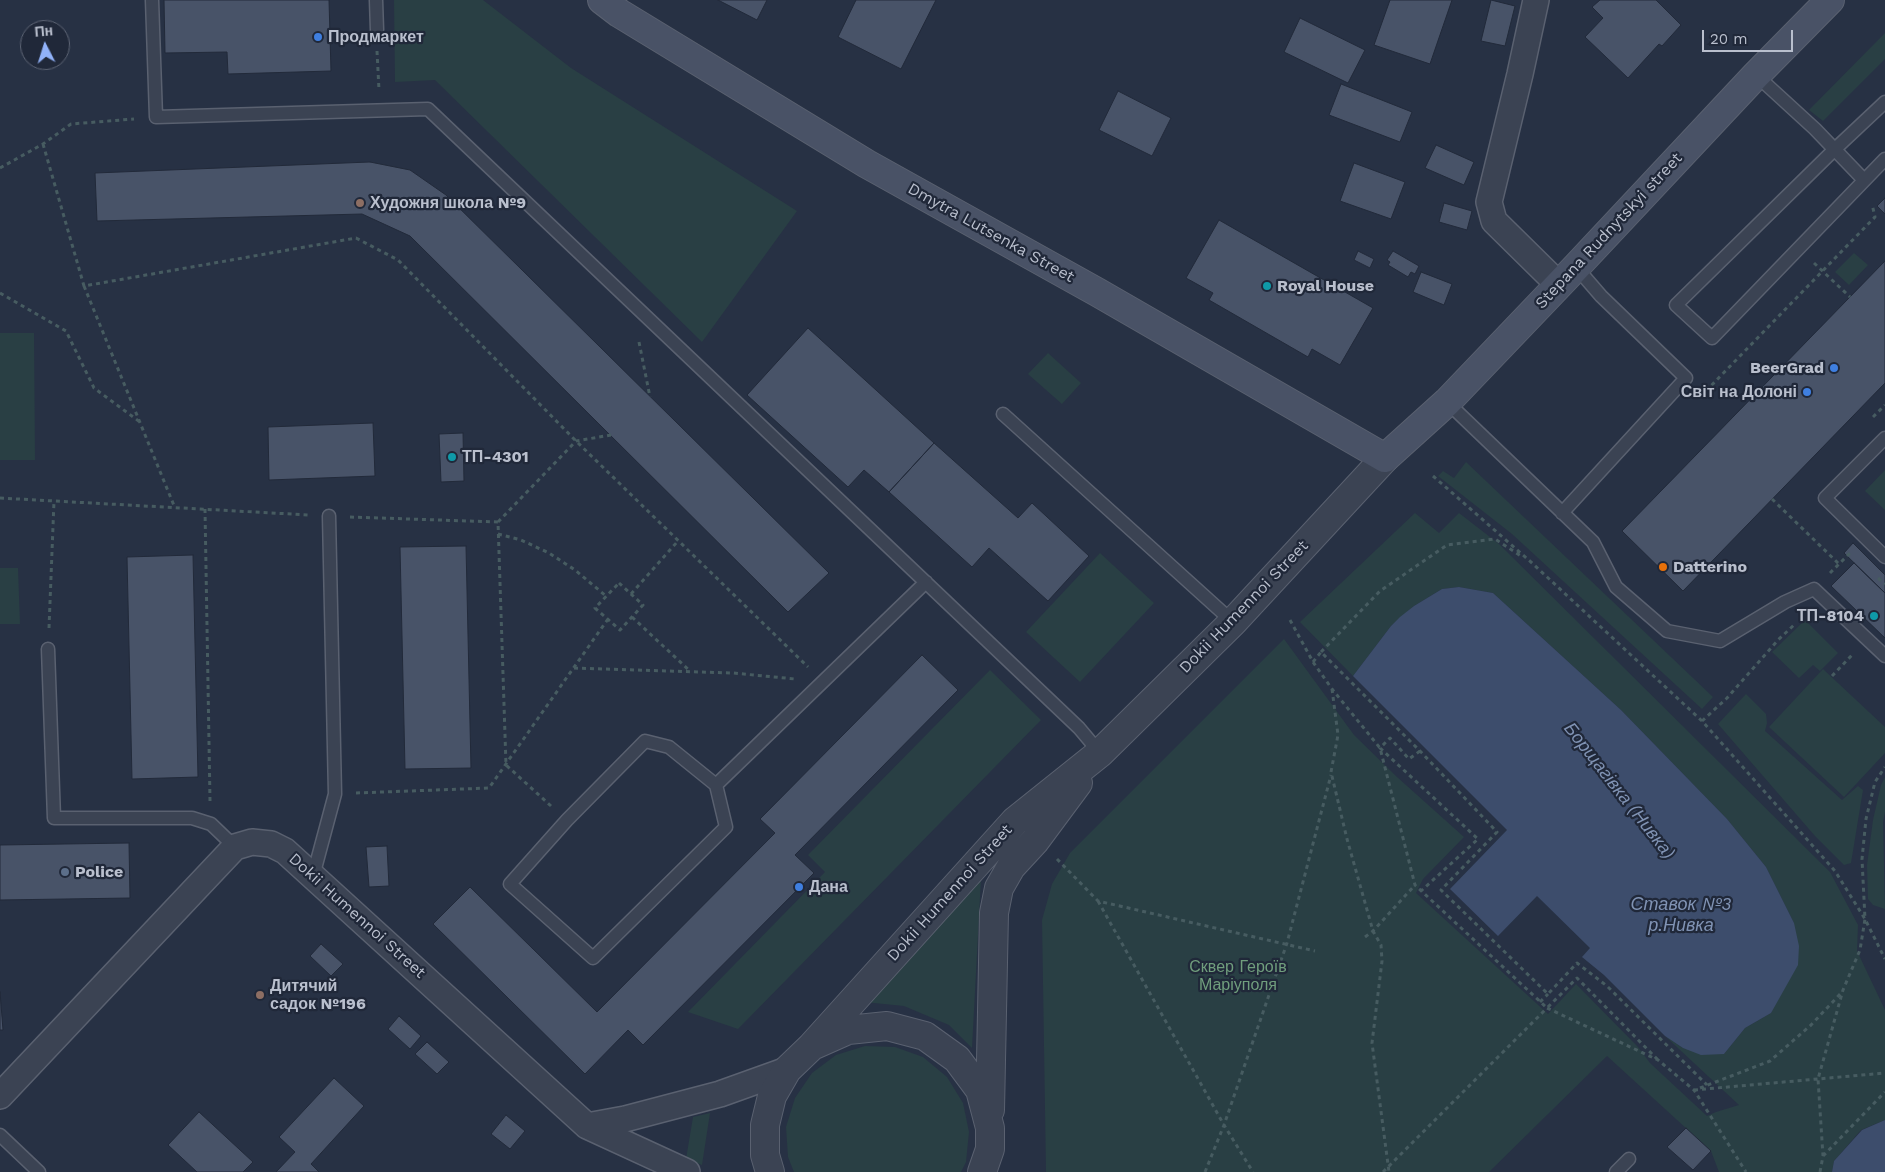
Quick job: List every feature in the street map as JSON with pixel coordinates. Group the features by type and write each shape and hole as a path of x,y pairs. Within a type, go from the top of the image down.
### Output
{"main road":[{"name":"Dmytra Lutsenka Street","path":"602,0 628,18 867,164 1097,292 1385,458"},
{"name":"Stepana Rudnytskyi street","path":"1385,458 1447,402 1756,75 1830,0"}],"street":[{"path":"1536,0 1489,202 1494,221 1567,276"},
{"name":"Dokii Humennoi Street","path":"770,1172 765,1155 765,1125 772,1096 787,1070 812,1046 1015,821 1100,753 1233,622 1385,458"},
{"name":"Dokii Humennoi Street","path":"988,1155 994,913 999,888 1011,867 1036,841 1100,753"},
{"name":"Dokii Humennoi Street","path":"235,847 252,842 272,844 286,851 588,1126 687,1172"},
{"path":"0,1096 235,847"},
{"path":"812,1046 848,1030 887,1026 924,1036 957,1059 980,1090 988,1155"},
{"path":"588,1126 625,1119 712,1096 787,1070"}],"lane":[{"path":"152,0 156,117 428,109 1080,728 1100,753"},
{"path":"376,0 377,30"},
{"path":"1756,75 1864,180"},
{"path":"1885,102 1834,149 1676,304 1712,338 1885,159"},
{"path":"1562,513 1686,378 1601,296 1567,276"},
{"path":"1447,402 1593,542 1616,587 1667,631 1720,641 1785,602 1818,593 1885,656"},
{"path":"1003,414 1233,622"},
{"path":"1885,438 1825,498 1885,557"},
{"path":"313,876 335,794 329,516"},
{"path":"716,785 926,582"},
{"path":"48,649 54,818 192,818 211,824 235,847"},
{"path":"645,741 669,747 716,785 726,827 593,958 510,884 567,820 645,741"},
{"path":"0,1135 39,1172"},
{"path":"1616,1172 1629,1159"}],"path":[{"path":"377,30 380,110"},
{"path":"0,168 43,144 71,124 156,117"},
{"path":"43,144 84,286 175,508"},
{"path":"1711,386 1875,217 1872,203"},
{"path":"84,286 356,238 398,260 576,441 823,682"},
{"path":"1800,249 1850,297"},
{"path":"0,293 66,331 94,388 140,422"},
{"path":"631,302 650,397"},
{"path":"567,820 506,765 498,522 576,441 611,435"},
{"path":"1433,476 1532,563 1702,721 1835,872 1865,919 1885,959"},
{"path":"0,498 329,516 498,522"},
{"path":"1772,499 1839,564"},
{"path":"48,649 54,501"},
{"path":"205,509 211,824"},
{"path":"498,534 521,540 549,553 575,570 606,596"},
{"path":"1313,662 1380,590 1448,545 1495,539 1532,563"},
{"path":"631,594 678,540"},
{"path":"1702,721 1727,698 1851,552"},
{"path":"619,582 631,594 643,605 620,630 595,608 619,582"},
{"path":"632,617 690,672"},
{"path":"335,794 489,788 608,619"},
{"path":"1290,620 1313,662 1332,689 1380,748 1478,839 1421,891"},
{"path":"1832,676 1868,639"},
{"path":"1321,652 1420,751 1497,832 1441,890 1548,994"},
{"path":"574,668 733,673 823,682"},
{"path":"1206,1172 1287,943 1331,772 1338,735 1332,689"},
{"path":"1380,748 1390,738 1409,758 1420,751"},
{"path":"1380,748 1415,885 1547,1008 1658,1060"},
{"path":"1820,1172 1823,1156 1818,1079 1843,990 1860,950 1865,919 1862,859 1866,819 1874,782 1885,767"},
{"path":"1331,772 1372,931 1381,945 1382,961 1372,1043 1389,1170"},
{"path":"1053,856 1098,901 1224,1125 1253,1172"},
{"path":"1366,936 1415,885"},
{"path":"1098,901 1287,943 1315,951"},
{"path":"1540,1002 1578,963 1607,986 1707,1085"},
{"path":"1383,1172 1389,1170 1576,978 1658,1060 1694,1090 1746,1172"},
{"path":"1694,1090 1770,1060 1811,1025 1843,990"},
{"path":"1694,1090 1885,1073"},
{"path":"1823,1156 1885,1092"}],"green space":[{"path":"394,0 483,0 571,68 797,211 702,342 435,80 395,82"},
{"path":"1885,33 1885,59 1823,121 1809,110"},
{"path":"1854,253 1868,265 1849,285 1835,272"},
{"path":"0,333 34,333 35,460 0,460"},
{"path":"1048,353 1081,383 1062,404 1028,374"},
{"path":"1466,462 1713,697 1702,709 1512,534 1438,476 1443,471 1454,478"},
{"path":"1885,470 1885,510 1865,491"},
{"name":"Сквер Героїв Маріуполя","path":"1415,513 1439,533 1459,513 1499,544 1830,872 1858,925 1857,951 1885,1010 1885,1120 1861,1130 1834,1161 1832,1172 1719,1172 1711,1151 1607,1056 1489,1172 1046,1172 1042,920 1052,884 1070,853 1284,639 1354,735 1397,777 1464,837 1423,879 1416,893 1548,1014 1576,984 1638,1047 1650,1063 1707,1116 1739,1105 1665,1036 1683,1048 1724,1054 1745,1028 1771,1013 1794,923 1766,867 1727,819 1621,710 1493,593 1459,587 1442,589 1414,606 1391,626 1353,676 1300,622"},
{"path":"1100,553 1154,603 1080,682 1026,632"},
{"path":"0,568 18,568 20,624 0,624"},
{"path":"1805,620 1838,653 1820,671 1813,665 1799,678 1772,652"},
{"path":"1823,669 1885,727 1885,753 1844,797 1769,727"},
{"path":"990,670 1041,720 738,1029 688,1012 825,872 808,855"},
{"path":"1746,694 1766,714 1767,723 1765,731 1842,800 1858,786 1863,790 1851,863 1844,865 1815,836 1718,724"},
{"path":"1885,777 1885,812 1883,822 1885,909 1873,905 1868,899 1867,865 1873,820 1881,785"},
{"path":"981,878 972,1048 949,1025 904,1006 864,1002"},
{"path":"865,1046 895,1047 923,1057 947,1077 963,1103 969,1132 966,1162 961,1172 794,1172 788,1157 786,1127 795,1098 812,1073 836,1055"},
{"path":"710,1113 702,1165 686,1159 693,1117"}],"water":[{"name":"Ставок №3 р.Нивка","path":"1459,587 1493,593 1621,710 1727,819 1766,867 1794,923 1799,946 1798,965 1771,1013 1745,1028 1724,1054 1701,1055 1683,1048 1665,1036 1604,975 1582,957 1590,948 1537,896 1498,936 1450,889 1507,830 1353,676 1400,617 1442,589"},
{"path":"1885,1120 1885,1172 1832,1172 1834,1161 1862,1130"}],"building":[{"path":"164,0 329,0 331,71 228,74 227,52 165,53"},
{"path":"718,0 767,0 757,20"},
{"path":"856,0 936,0 901,69 838,37"},
{"path":"1390,0 1452,0 1430,64 1374,45"},
{"path":"1491,0 1515,6 1505,46 1481,41"},
{"path":"1600,0 1656,0 1681,25 1662,46 1659,44 1628,78 1585,37 1603,18 1592,7"},
{"path":"1300,18 1365,50 1348,83 1284,52"},
{"path":"1341,84 1412,112 1400,142 1329,115"},
{"path":"1118,91 1171,118 1152,156 1099,130"},
{"path":"1436,145 1474,162 1464,185 1425,168"},
{"path":"370,162 410,170 446,195 829,573 788,612 410,236 362,214 97,221 95,173"},
{"path":"1354,163 1405,182 1391,219 1340,201"},
{"path":"1885,198 1885,214 1877,206"},
{"path":"1444,203 1472,211 1467,230 1439,222"},
{"name":"Royal House","path":"1219,220 1373,308 1340,365 1312,349 1308,357 1209,300 1213,293 1186,278"},
{"path":"1358,251 1374,259 1370,268 1354,260"},
{"path":"1393,251 1419,266 1415,274 1411,272 1408,277 1388,265 1390,262 1387,260"},
{"path":"1885,261 1885,383 1683,591 1622,531"},
{"path":"1421,272 1452,284 1444,305 1413,292"},
{"path":"808,328 934,443 889,492 864,470 848,487 747,395"},
{"path":"373,423 375,476 269,480 268,427"},
{"name":"ТП-4301","path":"463,433 464,481 441,482 439,434"},
{"path":"934,443 1018,518 1032,503 1089,556 1048,601 989,548 972,567 889,492"},
{"path":"1853,543 1885,575 1885,593 1844,553"},
{"path":"466,546 471,768 405,769 400,547"},
{"path":"193,555 198,777 132,779 127,557"},
{"name":"ТП-8104","path":"1854,563 1885,593 1885,638 1831,586"},
{"path":"922,655 958,690 795,855 814,873 643,1045 628,1030 585,1074 433,924 470,887 597,1012 775,833 760,819"},
{"name":"Police","path":"129,843 130,898 0,900 0,845"},
{"path":"387,846 389,886 369,887 366,847"},
{"path":"321,944 343,964 331,976 310,956"},
{"path":"0,992 3,1030 0,1030"},
{"path":"399,1016 421,1036 410,1049 388,1029"},
{"path":"427,1042 449,1062 437,1074 415,1054"},
{"path":"334,1078 364,1106 311,1164 319,1172 276,1172 295,1152 279,1137"},
{"path":"199,1112 253,1162 243,1172 197,1172 168,1145"},
{"path":"506,1115 525,1131 510,1149 491,1134"},
{"path":"1686,1128 1711,1151 1693,1170 1667,1147"}],"place":[{"name":"Продмаркет","path":"318,37"},
{"name":"Художня школа №9","path":"360,203"},
{"name":"Royal House","path":"1267,286"},
{"name":"BeerGrad","path":"1834,368"},
{"name":"Світ на Долоні","path":"1807,392"},
{"name":"ТП-4301","path":"452,457"},
{"name":"Datterino","path":"1663,567"},
{"name":"ТП-8104","path":"1874,616"},
{"name":"Police","path":"65,872"},
{"name":"Дана","path":"799,887"},
{"name":"Дитячий садок №196","path":"260,995"}],"water label":[{"name":"Борщагівка (Нивка)","path":"1619,791"}]}
